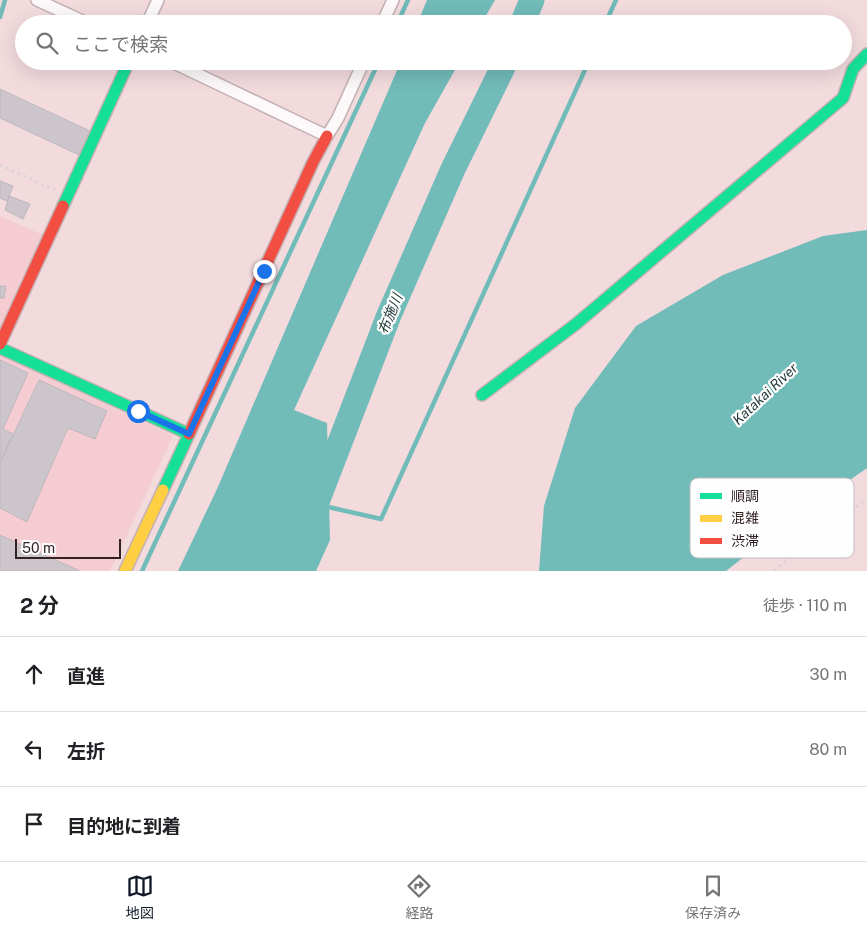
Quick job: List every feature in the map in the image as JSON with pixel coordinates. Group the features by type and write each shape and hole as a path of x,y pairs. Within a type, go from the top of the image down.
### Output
{"street":[{"path":"37,0 70,15"},
{"path":"151,15 158,0"},
{"path":"386,15 393,0"},
{"path":"482,395 576,324 843,98 853,70 867,54"},
{"path":"0,344 125,70"},
{"path":"189,70 327,136"},
{"path":"125,571 313,162 338,118 360,70"},
{"path":"0,348 189,434"}],"path":[{"path":"0,165 67,196"},
{"path":"854,508 867,499"},
{"path":"774,571 789,558"}],"shaded area":[{"path":"0,216 43,235 0,330"},
{"path":"0,355 173,436 110,571 0,571"}],"water":[{"path":"427,0 495,0 486,15 421,15"},
{"path":"397,70 455,70 425,123 294,410 327,423 330,540 316,571 178,571 217,489"},
{"name":"Katakai River","path":"867,230 867,468 853,478 690,478 690,558 743,558 726,571 539,571 544,506 575,408 636,326 723,275 823,236"}],"building":[{"path":"0,89 90,131 79,155 0,118"},
{"path":"0,181 13,186 7,201 0,198"},
{"path":"9,196 30,204 23,219 5,210"},
{"path":"0,286 6,286 4,298 0,298"},
{"path":"0,360 28,373 3,429 13,434 0,463"},
{"path":"39,380 107,411 95,439 68,428 27,522 0,508 0,463"},
{"path":"0,535 80,571 0,571"}],"waterway":[{"path":"0,17 5,0"},
{"path":"401,15 408,0"},
{"name":"布施川","path":"526,15 532,0"},
{"path":"609,15 616,0"},
{"path":"142,571 375,70"},
{"name":"布施川","path":"317,502 389,315 453,169 502,70"},
{"path":"324,506 381,519 585,70"}],"traffic: fast":[{"path":"482,395 576,324 843,98 853,69 867,54"},
{"path":"63,206 125,70"},
{"path":"0,348 189,434 163,490"}],"traffic: slow":[{"path":"125,571 163,490"}],"traffic: jam":[{"path":"189,434 313,162 327,136"},
{"path":"0,344 63,206"}],"route":[{"path":"138,411 189,434 264,271"}]}
